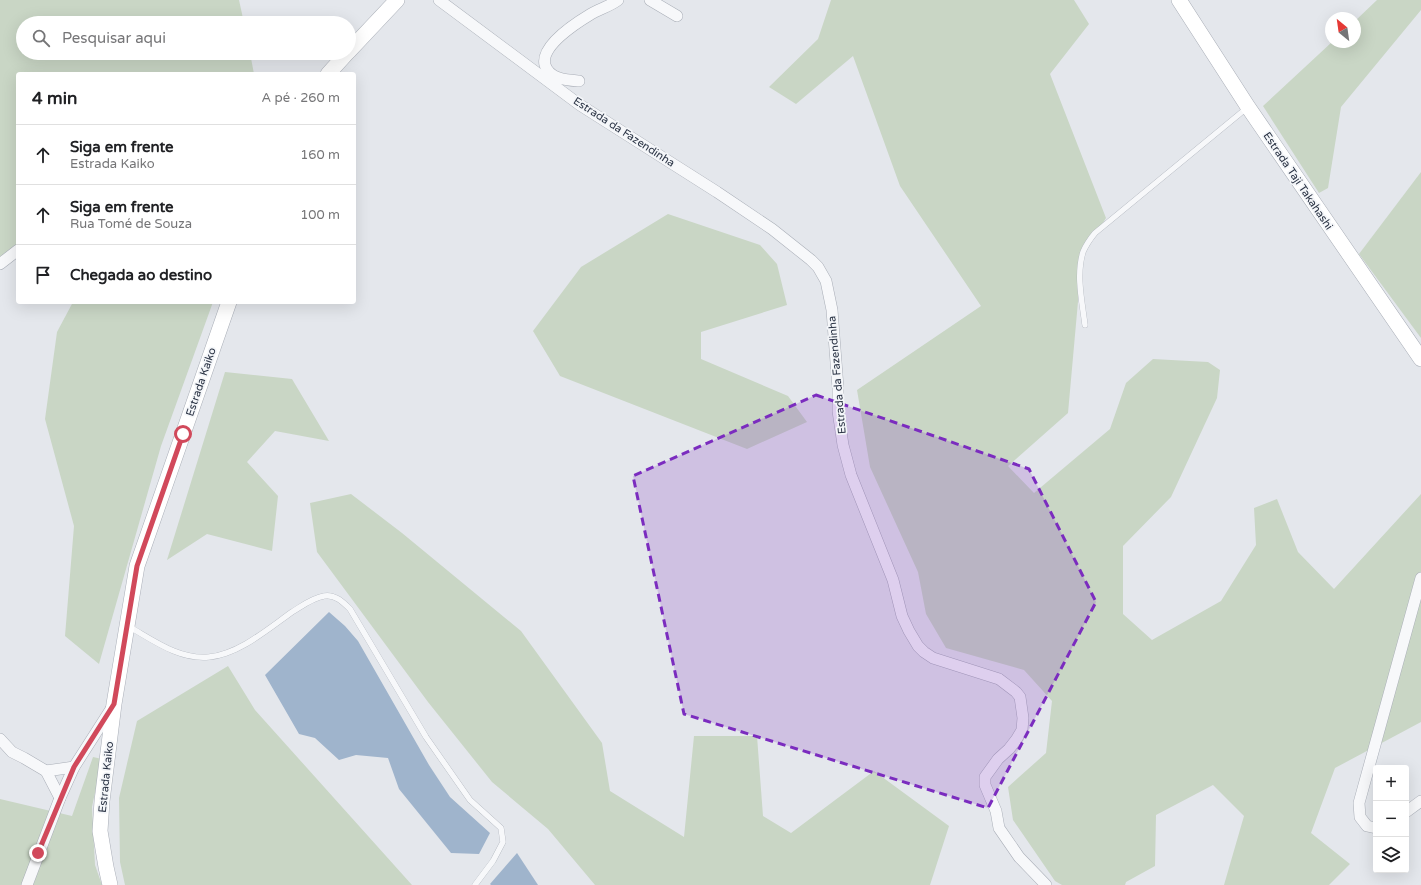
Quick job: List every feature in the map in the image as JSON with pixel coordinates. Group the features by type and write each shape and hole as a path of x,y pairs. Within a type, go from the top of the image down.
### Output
{"street":[{"path":"356,44 397,0"},
{"name":"Estrada da Fazendinha","path":"439,0 580,105 718,192 772,229 818,266 826,281 832,310 838,388 838,411 843,444 851,475 893,580 902,616 918,646 924,652 938,661 999,679 1020,697 1023,718 1022,730 1009,749 998,759 985,777 985,785 996,811 999,828 1019,856 1046,885"},
{"path":"579,81 566,80 549,73 544,62 548,48 556,39 591,14 618,0"},
{"path":"650,0 677,16"},
{"name":"Estrada Taji Takahashi","path":"1180,0 1248,107 1421,359"},
{"path":"330,72 341,60"},
{"path":"0,264 16,252"},
{"name":"Estrada Kaiko","path":"110,885 100,831 102,801 114,704 137,566 228,304"},
{"path":"1373,827 1367,826 1360,817 1359,803 1421,578"},
{"path":"27,885 60,798 74,767 114,704"},
{"path":"0,739 12,752 46,772 60,798"},
{"path":"46,772 74,767"},
{"path":"1409,810 1421,801"}],"lane":[{"path":"1085,325 1080,284 1081,263 1087,244 1095,233 1248,107"},
{"path":"127,626 178,654 197,657 210,657 225,654 242,646 307,602 326,595 340,599 350,609 426,737 470,800 501,828 503,842 493,861 474,885"}],"highlighted area":[{"path":"816,395 1029,469 1096,602 988,808 684,714 633,476"}],"green space":[{"path":"0,0 239,0 242,16 16,16 16,60 251,60 254,72 16,72 16,254 0,258"},
{"path":"831,0 1074,0 1089,24 1050,74 1106,218 1082,257 1068,413 1008,466 1034,493 1110,429 1126,383 1153,359 1208,362 1220,370 1217,398 1171,497 1123,546 1123,614 1152,640 1221,601 1256,545 1254,508 1277,499 1298,552 1334,589 1421,494 1421,722 1335,768 1311,833 1350,864 1329,885 1224,885 1244,816 1213,785 1156,815 1155,866 1126,882 1125,885 1062,885 1055,881 1013,820 1008,787 1046,753 1052,701 1024,670 946,648 926,614 918,572 870,467 857,390 981,306 900,186 853,56 796,104 769,87 818,39"},
{"path":"1377,0 1421,0 1421,10 1341,107 1328,188 1319,193 1263,106 1326,48 1361,48 1361,15"},
{"path":"1421,172 1421,338 1359,254"},
{"path":"668,214 760,245 777,264 787,305 701,332 701,359 788,396 807,422 747,449 560,376 533,331 581,267"},
{"path":"72,304 212,304 161,446 99,664 65,636 74,526 45,419 57,332"},
{"path":"225,372 292,379 329,441 275,431 247,462 278,496 272,551 207,534 167,560"},
{"path":"351,494 402,533 521,631 602,743 610,791 684,837 694,736 757,736 763,816 791,833 874,771 949,826 930,885 595,885 548,829 492,782 428,702 317,552 310,503"},
{"path":"228,666 255,710 412,885 125,885 120,862 119,798 137,721"},
{"path":"93,757 102,759 92,807 95,865 102,885 0,885 0,799 72,816"}],"water":[{"path":"329,612 345,626 358,641 429,765 450,797 490,833 479,854 451,853 399,789 388,758 356,755 339,760 315,738 299,734 265,675"},
{"path":"517,853 538,885 491,885 490,884"}],"route":[{"path":"38,853 74,767 114,704 137,566 183,434"}]}
